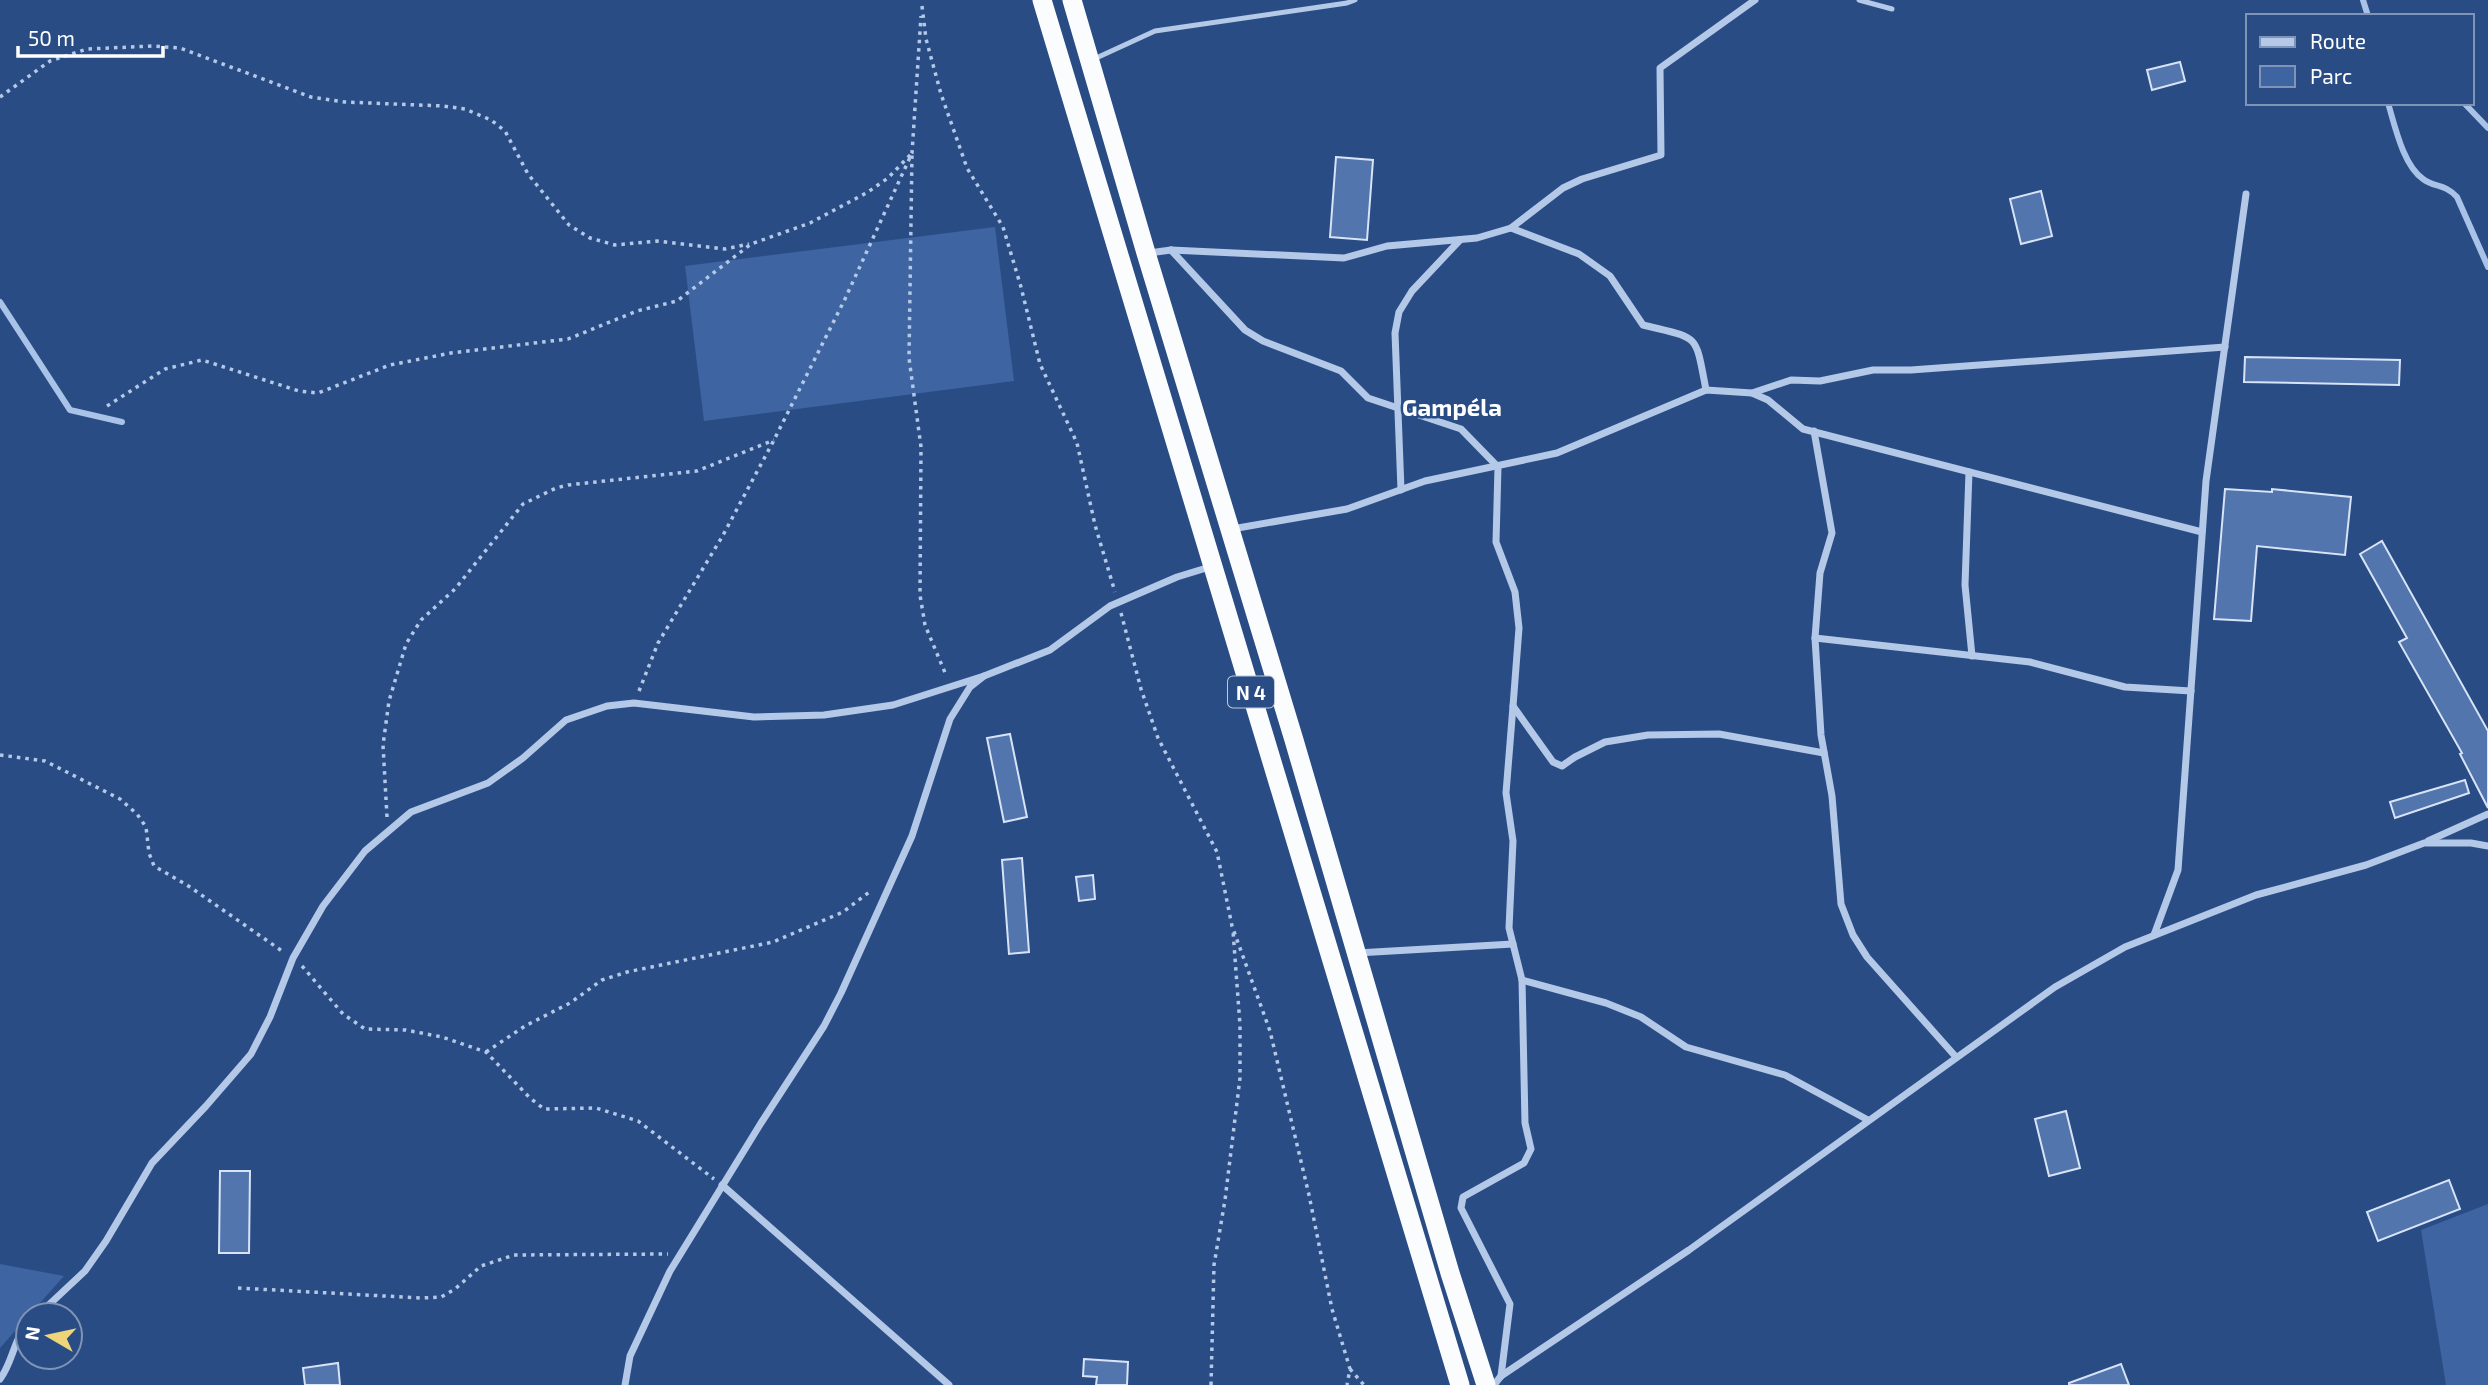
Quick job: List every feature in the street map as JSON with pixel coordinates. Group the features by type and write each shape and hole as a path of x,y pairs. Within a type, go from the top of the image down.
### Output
{"highway":[{"name":"N 4","path":"1042,0 1460,1385"},
{"name":"N 4","path":"1072,0 1446,1260 1494,1380"}],"street":[{"path":"1146,253 1171,250 1344,258 1387,246 1478,238 1511,228 1563,188 1582,179 1661,155 1660,68 1755,0"},
{"path":"2154,935 2178,870 2206,481 2246,194"},
{"path":"1511,228 1579,254 1610,276 1643,326 1687,336 1697,344 1706,390"},
{"path":"1401,490 1395,332 1399,312 1412,291 1461,239"},
{"path":"1171,250 1245,330 1263,341 1341,371 1368,398 1461,429 1498,467 1496,542 1515,592 1519,628 1506,793 1513,841 1509,928 1522,980 1525,1123 1531,1149 1524,1163 1464,1197 1461,1209 1510,1304 1494,1385"},
{"path":"1752,393 1791,380 1820,381 1873,370 1911,370 2225,347"},
{"path":"1230,530 1347,509 1425,481 1557,453 1706,390 1752,393 1768,400 1803,429 2202,532"},
{"path":"1814,431 1832,533 1820,573 1815,638 1841,904 1853,935 1867,957 1956,1057"},
{"path":"1969,472 1965,585 1972,656"},
{"path":"53,1301 85,1271 152,1163 251,1054 270,1017 293,958 323,906 365,851 411,812 488,783 523,758 566,720 607,706 634,703 754,717 824,715 893,705 984,676 1050,650 1110,606 1177,577 1213,566"},
{"path":"1815,638 2030,662 2125,687 2191,691"},
{"path":"625,1385 630,1356 680,1254 824,1026 912,836 950,719 970,687 984,676"},
{"path":"1513,706 1553,762 1562,766 1605,742 1648,735 1719,734 1825,753"},
{"path":"1494,1380 1689,1250 2055,987 2125,947 2256,895 2367,865 2488,814"},
{"path":"2424,843 2471,843 2488,846"},
{"path":"1357,953 1513,944"},
{"path":"1522,980 1606,1003 1641,1017 1686,1047 1784,1075 1868,1120"},
{"path":"722,1185 949,1385"},
{"path":"0,1379 7,1369 14,1348"}],"lane":[{"path":"1091,61 1155,31 1355,0"},
{"path":"1859,0 1892,9"}],"path":[{"path":"922,0 912,153 909,358 921,447 920,594 925,625 950,687"},
{"path":"922,6 929,50 967,168 1003,227 1040,364 1077,443 1095,525 1141,689 1158,738 1217,852 1233,926 1270,1031 1309,1195 1332,1309 1350,1369 1363,1385"},
{"path":"0,97 50,61 87,49 153,46 180,48 311,97 345,102 465,109 491,120 505,131 528,174 569,225 590,238 615,245 657,241 725,249 751,244 810,223 868,192 888,178 912,153"},
{"path":"634,703 658,643 722,537 774,440 845,299 912,153"},
{"path":"107,405 165,369 202,360 299,391 318,393 390,365 451,353 568,339 637,311 677,301 751,244"},
{"path":"387,830 383,745 389,701 406,644 421,620 455,589 523,504 555,488 568,485 697,471 774,440"},
{"path":"0,755 45,761 120,799 137,814 146,827 149,853 154,866 187,885 293,958 343,1014 365,1029 406,1030 442,1037 486,1052 544,1109 596,1108 638,1121 722,1185"},
{"path":"486,1052 525,1026 570,1003 602,980 627,972 773,942 843,912 896,871"},
{"path":"1211,1385 1214,1265 1226,1200 1240,1078 1240,1025 1233,926"},
{"path":"237,1288 441,1297 455,1289 481,1266 514,1255 680,1254"},
{"path":"1347,1385 1350,1369"}],"green space":[{"path":"995,227 1014,381 704,421 685,266"},
{"path":"2488,1204 2488,1385 2446,1385 2421,1230"},
{"path":"0,1264 64,1276 42,1301 14,1301 14,1332 0,1348"}],"building":[{"path":"2180,62 2185,81 2152,90 2147,70"},
{"path":"1336,157 1373,160 1367,240 1330,237"},
{"path":"2041,191 2052,236 2021,244 2010,199"},
{"path":"2245,357 2400,360 2399,385 2244,382"},
{"path":"2225,489 2272,492 2272,489 2351,497 2345,555 2257,546 2251,621 2214,619"},
{"path":"2382,541 2488,731 2488,808 2460,754 2462,753 2399,642 2407,638 2360,554"},
{"path":"1010,734 1027,817 1004,822 987,738"},
{"path":"2465,780 2469,793 2395,818 2390,802"},
{"path":"1022,858 1029,952 1009,954 1002,860"},
{"path":"1093,875 1095,899 1079,901 1076,877"},
{"path":"2066,1111 2080,1168 2049,1176 2035,1119"},
{"path":"220,1171 250,1171 249,1253 219,1253"},
{"path":"2449,1180 2460,1209 2378,1241 2367,1212"},
{"path":"1084,1359 1128,1362 1127,1385 1096,1385 1097,1377 1083,1376"},
{"path":"338,1363 340,1385 305,1385 303,1368"},
{"path":"2121,1364 2129,1385 2069,1385 2069,1383"}],"waterway":[{"path":"2363,0 2367,14"},
{"path":"2389,105 2410,164 2423,179 2457,197 2488,267"},
{"path":"2466,105 2488,128"},
{"path":"0,302 70,410 122,422"}],"district":[{"name":"Gampéla","path":"1452,406"}]}
